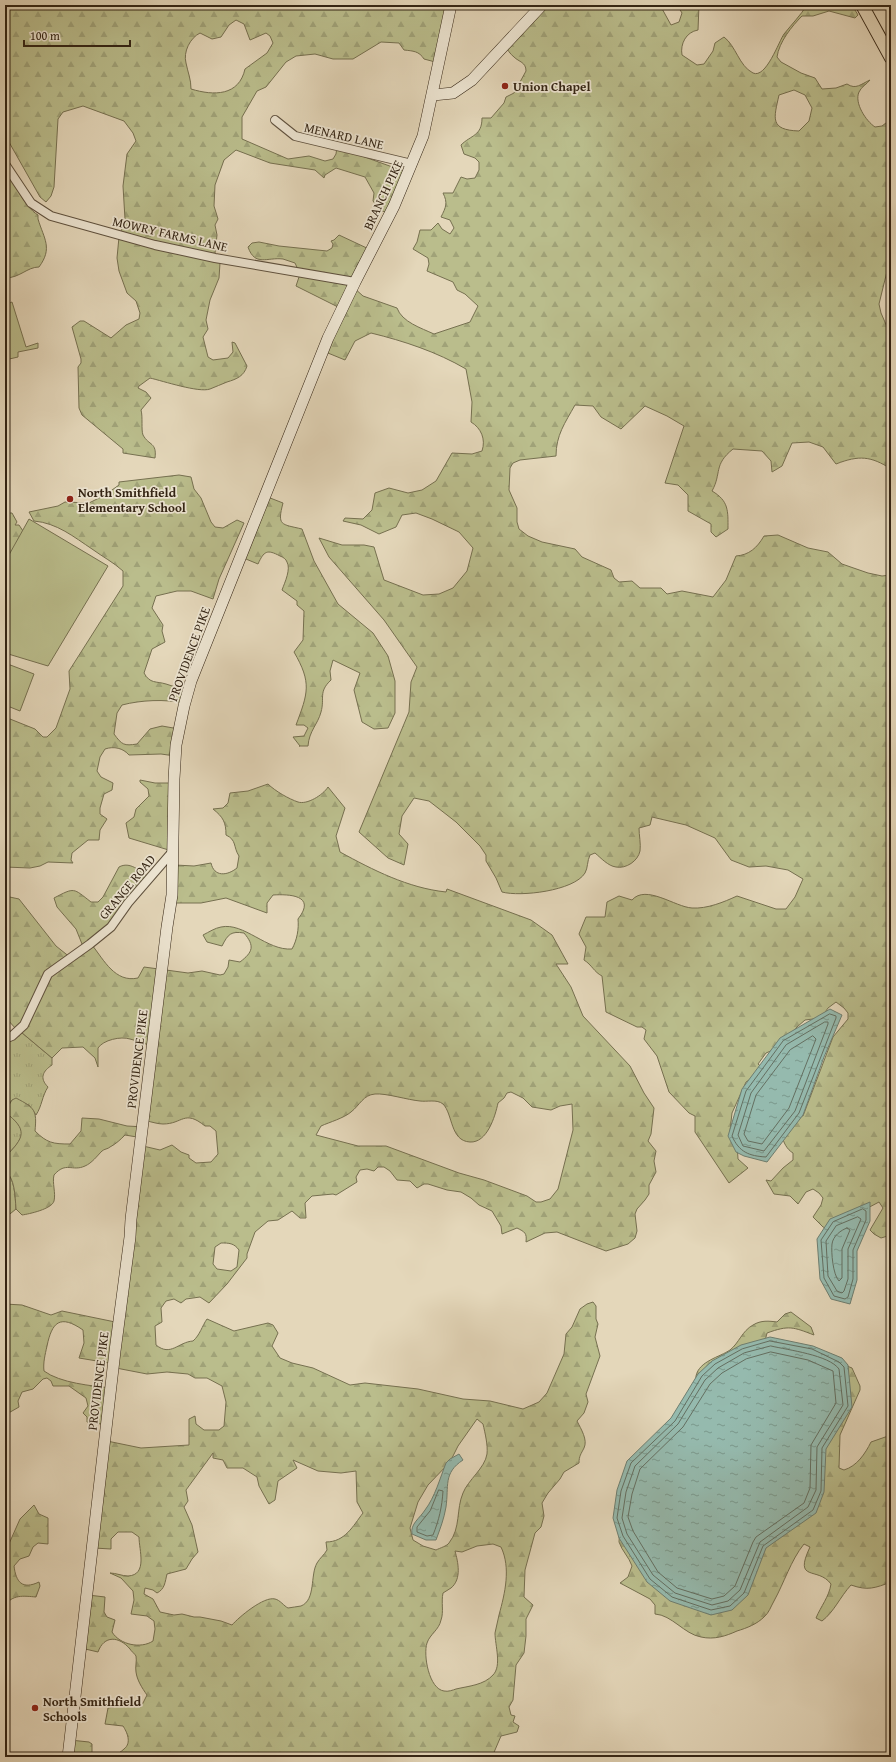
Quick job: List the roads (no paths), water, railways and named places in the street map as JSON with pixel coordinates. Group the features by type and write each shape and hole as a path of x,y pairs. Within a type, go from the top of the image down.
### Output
{"main road":[{"name":"BRANCH PIKE","path":"308,386 355,282 394,206 423,136 451,5"},
{"path":"432,95 453,93 472,80 542,5"},
{"path":"862,5 891,58"},
{"name":"PROVIDENCE PIKE","path":"68,1757 115,1351 172,894 176,746 191,681 308,386"}],"street":[{"name":"MENARD LANE","path":"275,120 295,136 412,164"},
{"name":"MOWRY FARMS LANE","path":"5,164 31,203 51,216 154,245 215,258 355,282"},
{"name":"GRANGE ROAD","path":"5,1039 12,1036 24,1025 48,974 111,927 128,903 173,851"}],"water":[{"path":"830,1009 842,1015 824,1057 803,1115 767,1162 744,1156 736,1152 728,1136 742,1089 780,1038"},
{"path":"870,1202 870,1221 857,1251 857,1280 850,1304 831,1299 820,1279 817,1239 830,1219"},
{"path":"770,1337 813,1346 842,1358 848,1365 852,1407 826,1449 824,1492 816,1513 766,1548 748,1595 732,1610 711,1615 670,1601 647,1582 619,1538 613,1518 617,1490 627,1461 671,1418 698,1374 712,1361 741,1345"},
{"path":"459,1454 463,1460 452,1470 448,1480 445,1511 436,1540 426,1540 412,1534 412,1527 429,1505 446,1463"}],"place":[{"name":"Union Chapel","path":"505,86"},
{"name":"North Smithfield Elementary School","path":"70,499"},
{"name":"North Smithfield Schools","path":"35,1708"}]}
